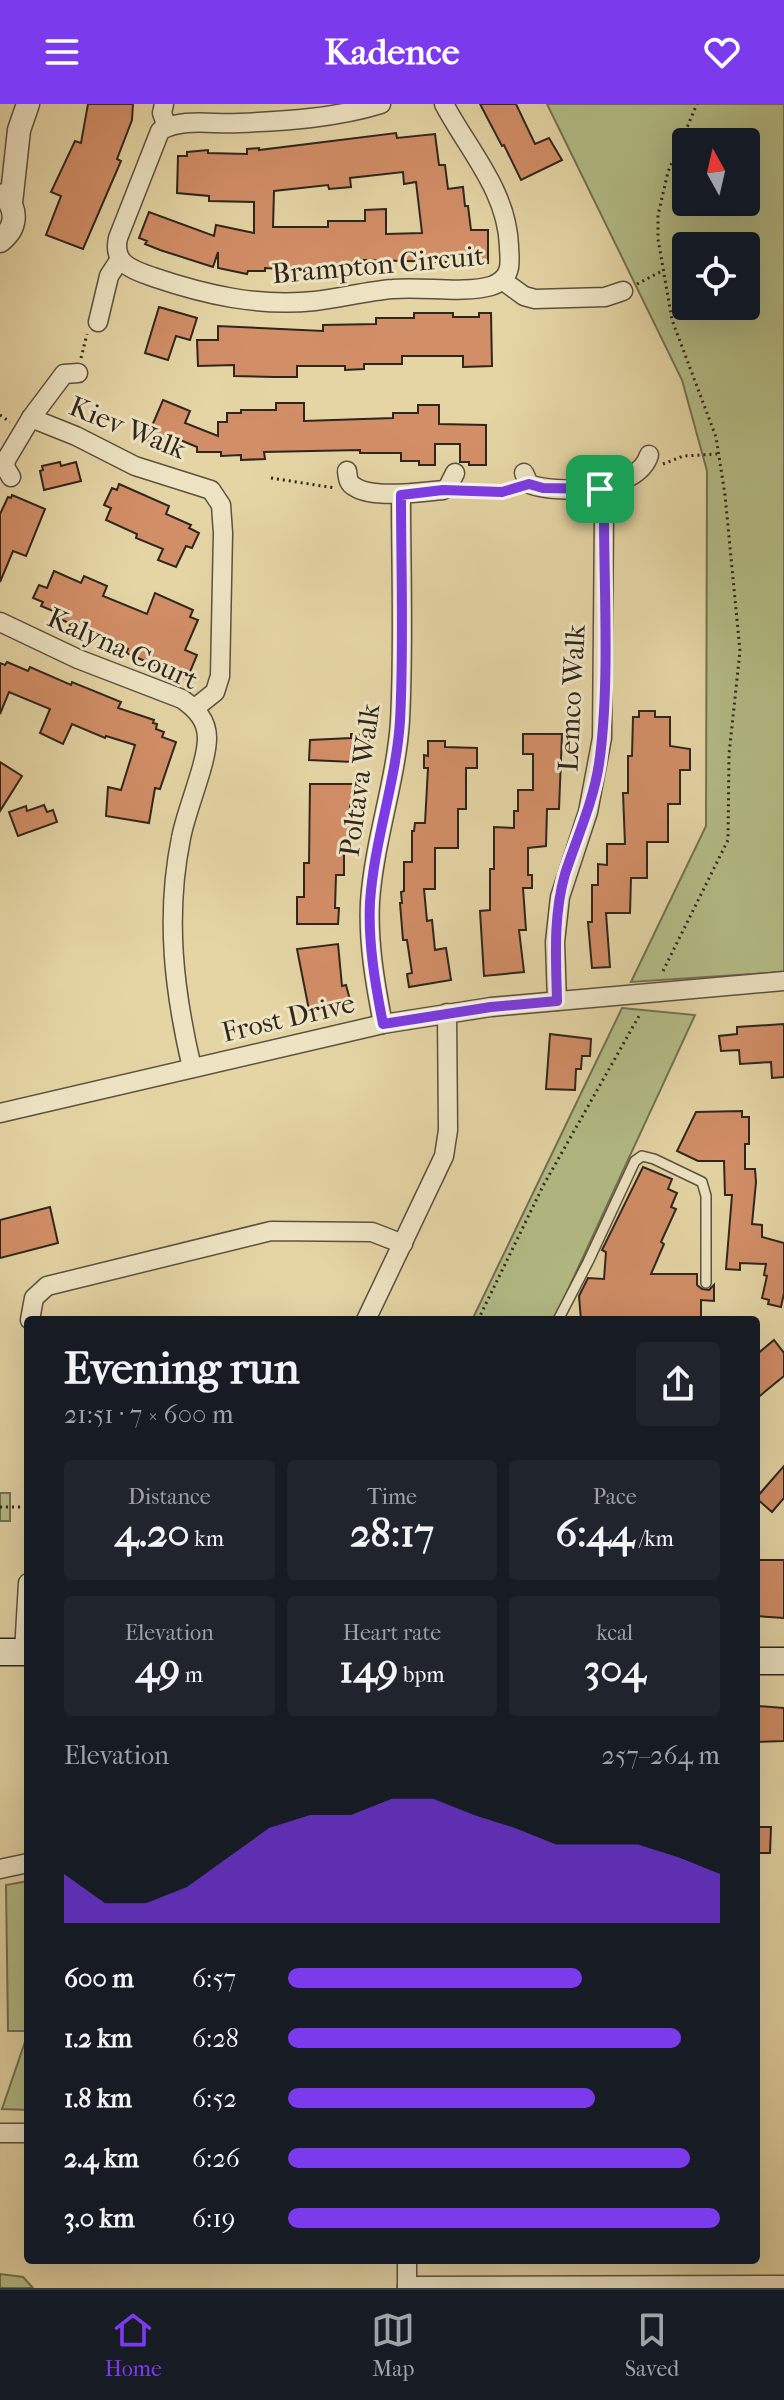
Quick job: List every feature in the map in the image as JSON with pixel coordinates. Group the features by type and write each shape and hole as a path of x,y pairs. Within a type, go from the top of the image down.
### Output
{"main road":[{"path":"0,1669 22,1658"},
{"path":"760,1661 784,1661"},
{"path":"760,1676 784,1676"}],"street":[{"path":"0,241 12,228 14,211 6,198 19,130 28,104"},
{"path":"164,104 163,120 167,127"},
{"path":"100,314 109,276 120,259 116,253 118,238 155,137 167,127 184,123 243,123 326,115 381,104"},
{"name":"Brampton Circuit","path":"120,259 128,268 183,287 261,302 320,300 394,288 490,287 502,280 509,265 503,207 492,182 444,104"},
{"path":"0,155 19,130"},
{"path":"502,280 524,296 535,299 596,298 623,291"},
{"name":"Kiev Walk","path":"11,477 5,467 6,460 31,418 64,374 78,373"},
{"name":"Kiev Walk","path":"31,418 76,436 135,466 202,485 217,497 223,517 220,676 215,692 195,708"},
{"path":"527,478 543,488 600,489 646,461"},
{"path":"350,478 364,490 401,495 443,490 455,473"},
{"name":"Lemco Walk","path":"557,1001 555,942 560,897 595,787 603,719 604,514 600,489"},
{"name":"Poltava Walk","path":"383,1024 371,955 370,901 396,761 400,721 401,495"},
{"name":"Kalyna Court","path":"0,622 78,659 182,699 195,708 206,729 207,742 183,825 172,904 176,996 192,1068"},
{"name":"Frost Drive","path":"0,1113 383,1024 447,1013 784,981"},
{"path":"368,1316 441,1166 446,1145 447,1013"},
{"path":"31,1316 34,1298 56,1282 271,1231 372,1232 403,1244"},
{"path":"22,1658 24,1633"},
{"path":"0,1869 24,1864"},
{"path":"0,2133 24,2133"},
{"path":"407,2264 407,2287 784,2285"}],"lane":[{"path":"560,1316 635,1161 642,1156 702,1182 706,1196 706,1283"}],"path":[{"path":"663,971 725,850 730,831 729,754 740,637 716,437 672,320 658,239 660,204 674,154 697,104"},
{"path":"623,291 662,271"},
{"path":"78,373 85,338 100,314"},
{"path":"646,461 663,464 683,456 719,454"},
{"path":"271,478 344,489 350,478"},
{"path":"443,490 502,492 527,478"},
{"path":"480,1316 543,1186 639,1016"},
{"path":"0,1507 24,1507"}],"green space":[{"path":"547,104 784,104 784,972 631,982 706,826 707,471 682,380"},
{"path":"622,1008 695,1015 556,1316 474,1316"},
{"path":"0,1493 10,1493 10,1521 0,1521"},
{"path":"24,1882 24,2031 8,2031 6,1885"},
{"path":"24,2045 24,2110 2,2109"},
{"path":"0,2274 23,2277 33,2288 0,2288"}],"building":[{"path":"88,104 133,104 132,120 117,159 121,161 83,249 46,235 61,196 51,192 75,141 81,143"},
{"path":"480,104 516,104 535,144 549,138 562,160 521,180"},
{"path":"396,133 397,138 435,134 439,165 445,165 448,189 463,187 471,230 488,230 488,263 364,260 364,263 340,263 340,267 307,267 307,271 265,268 265,271 248,271 247,274 218,268 218,252 213,267 160,250 139,238 149,212 214,236 216,225 254,233 254,202 209,201 209,196 177,193 178,156 208,150 208,153 247,154 247,149","holes":["403,172 404,184 416,182 422,233 386,234 386,209 365,210 365,221 328,221 328,227 273,227 274,191 328,185 329,189 351,187 350,178"]},
{"path":"159,307 197,318 190,340 176,336 168,360 145,353"},
{"path":"414,313 479,317 479,313 491,313 492,366 463,367 463,356 402,356 402,364 364,364 364,369 345,370 345,366 297,366 297,377 274,377 234,376 234,365 198,366 197,340 218,340 218,326 323,331 323,325 376,324 376,318 414,318"},
{"path":"163,400 190,411 185,423 218,436 218,422 227,422 227,413 276,410 276,403 304,403 304,421 393,418 393,413 418,413 418,405 439,405 439,424 486,425 486,465 460,462 460,444 435,444 435,465 401,461 401,453 360,453 360,450 264,452 265,459 241,460 241,455 197,452 197,447 178,439 167,443 159,440 157,445 146,440"},
{"path":"60,462 61,466 76,462 81,481 44,490 40,471 43,470 42,466"},
{"path":"119,484 169,506 166,514 191,525 189,528 199,533 192,548 186,546 176,567 158,560 163,549 136,538 137,534 106,520 111,508 104,505 112,488 117,490"},
{"path":"12,495 45,509 26,556 13,551 0,582 0,514"},
{"path":"54,571 81,583 84,576 107,586 103,596 147,614 155,593 193,610 190,617 198,620 185,650 197,655 187,679 126,653 128,649 56,617 58,613 41,606 43,602 33,598 39,585 47,588"},
{"path":"7,662 28,671 30,667 121,702 118,708 154,720 156,729 164,732 162,737 176,742 160,789 155,788 149,823 106,816 108,787 121,790 135,745 105,738 72,724 63,744 40,733 50,709 9,692 0,714 0,663 5,665"},
{"path":"639,711 655,711 655,717 670,717 670,746 690,749 690,770 680,770 680,804 668,804 668,842 647,842 647,878 631,878 630,913 606,913 610,967 592,968 588,922 592,922 592,885 598,885 598,864 607,865 607,844 625,844 623,793 628,793 628,756 632,756 633,717 639,717"},
{"path":"351,734 369,735 368,752 353,751 353,762 309,760 310,740 351,738"},
{"path":"523,734 562,734 559,809 547,809 546,846 528,848 528,875 532,875 532,888 523,888 526,930 519,930 524,972 484,976 480,911 490,910 494,827 514,828 518,790 533,790 533,754 523,754"},
{"path":"428,741 445,741 445,747 477,748 477,768 466,768 466,809 458,809 458,848 435,848 435,889 424,889 427,921 432,920 435,950 446,948 451,980 409,987 407,974 412,973 407,940 403,940 400,903 401,892 404,891 404,862 412,862 412,831 415,823 425,823 428,768 424,768 424,755 428,756"},
{"path":"0,762 22,776 0,811"},
{"path":"310,784 353,784 353,791 358,791 358,804 350,804 350,843 344,843 344,875 336,875 338,924 297,924 297,897 304,897 304,863 309,863"},
{"path":"44,805 47,812 53,810 57,822 18,836 9,812 26,806 27,811"},
{"path":"338,944 342,986 346,985 350,1000 309,1010 297,949"},
{"path":"784,1024 784,1077 772,1078 771,1062 740,1064 739,1050 721,1051 719,1036 737,1034 737,1027"},
{"path":"550,1034 591,1039 590,1056 582,1056 581,1069 576,1069 575,1090 546,1089"},
{"path":"742,1111 742,1117 749,1117 745,1169 755,1169 752,1224 762,1225 762,1237 784,1243 781,1307 768,1304 769,1300 762,1298 766,1264 740,1263 740,1270 726,1269 732,1195 725,1195 724,1161 698,1161 677,1151 696,1112"},
{"path":"643,1167 672,1179 668,1189 677,1193 671,1207 676,1209 651,1274 697,1274 697,1285 702,1289 709,1290 714,1285 714,1301 701,1300 701,1316 581,1316 579,1296 588,1278 604,1279 606,1252 602,1250"},
{"path":"50,1207 58,1243 0,1258 0,1220"},
{"path":"774,1340 784,1353 784,1376 760,1396 760,1352"},
{"path":"784,1466 784,1498 772,1512 760,1502 760,1493"},
{"path":"760,1560 784,1560 784,1618 760,1616"},
{"path":"760,1706 784,1708 784,1741 760,1742"},
{"path":"760,1827 771,1827 770,1853 760,1853"}],"route":[{"path":"529,484 543,488 600,489 604,514 603,719 595,787 580,838 565,874 556,918 557,1001 491,1007 383,1024 371,955 370,901 396,761 400,721 401,495 443,490 502,492 529,484"}]}
